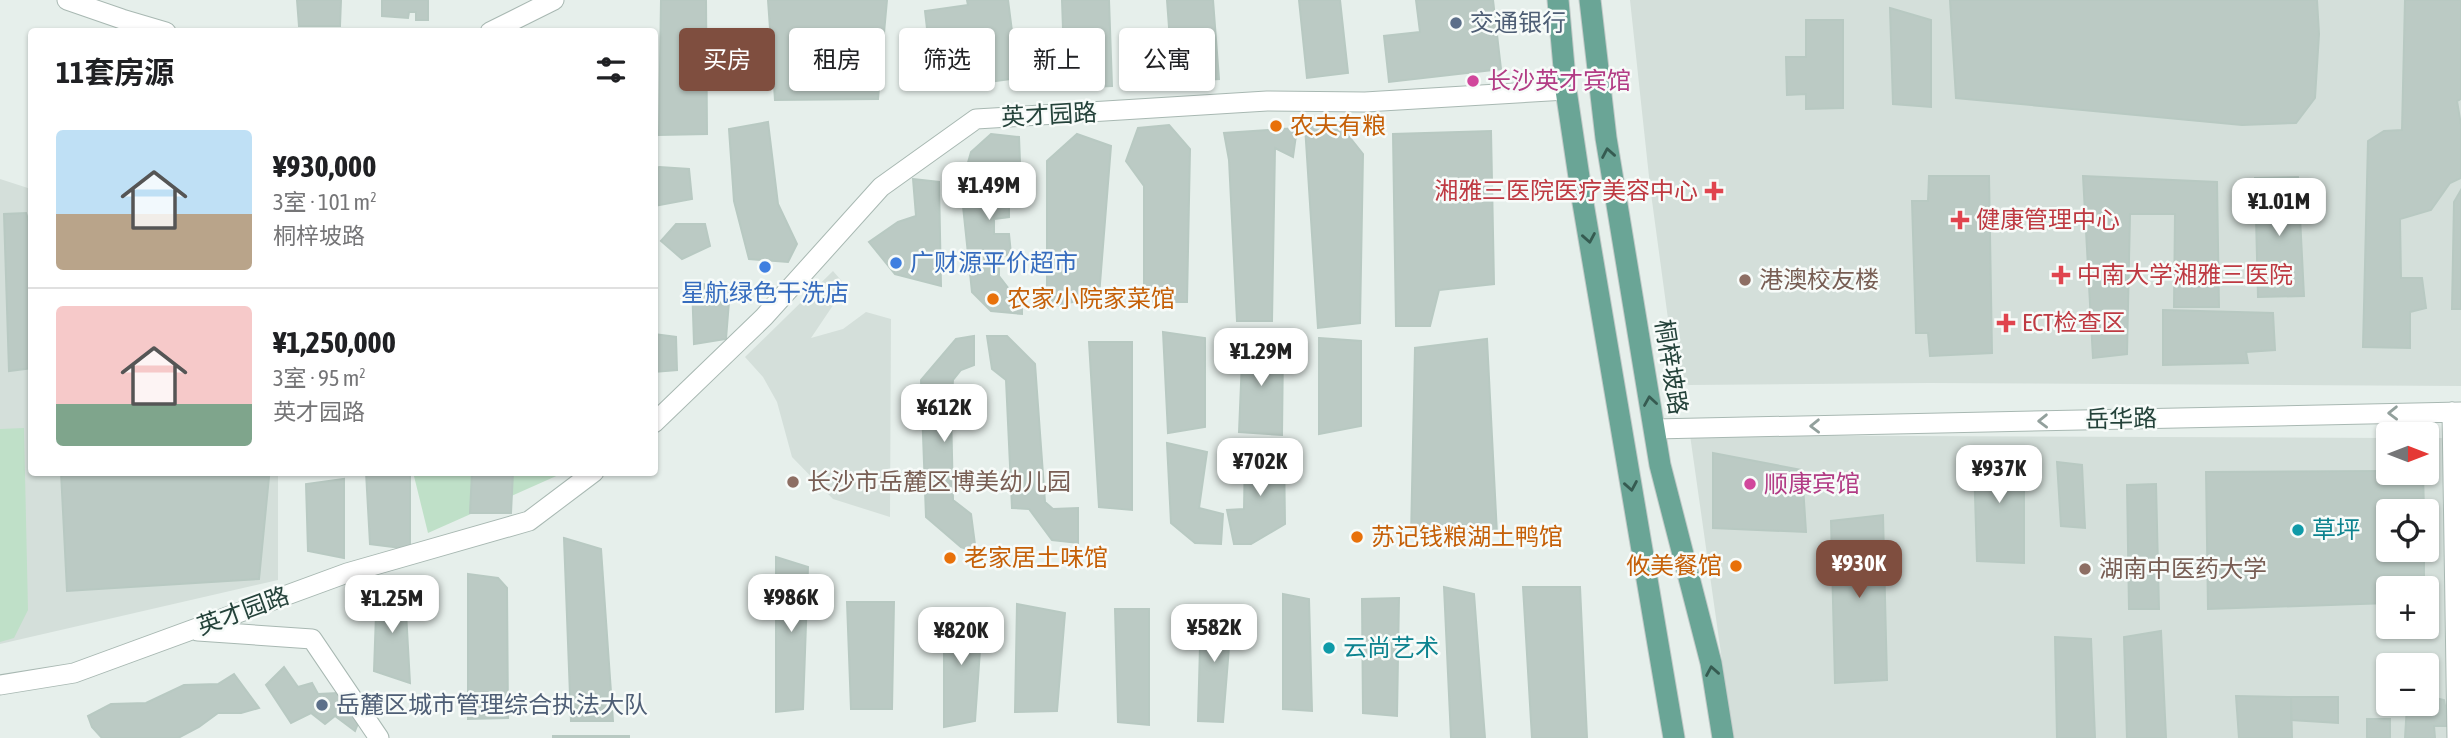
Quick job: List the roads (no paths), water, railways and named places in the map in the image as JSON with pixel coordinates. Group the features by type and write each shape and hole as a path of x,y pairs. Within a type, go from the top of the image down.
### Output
{"main road":[{"path":"1558,0 1566,90 1582,197 1674,738"},
{"name":"桐梓坡路","path":"1590,0 1606,138 1660,465 1711,663 1723,738"}],"street":[{"path":"67,0 152,28"},
{"path":"498,28 554,0"},
{"name":"英才园路","path":"658,419 764,317 881,187 976,118 1267,101 1365,102 1566,90"},
{"path":"2456,412 2457,738"},
{"name":"岳华路","path":"1654,429 2456,412"},
{"name":"英才园路","path":"0,685 74,673 347,573 529,521 589,476"},
{"path":"190,630 312,639 379,738"}],"place":[{"name":"交通银行","path":"1456,23"},
{"name":"长沙英才宾馆","path":"1473,81"},
{"name":"农夫有粮","path":"1276,126"},
{"name":"湘雅三医院医疗美容中心","path":"1714,191"},
{"name":"健康管理中心","path":"1960,220"},
{"name":"广财源平价超市","path":"896,263"},
{"name":"星航绿色干洗店","path":"765,267"},
{"name":"中南大学湘雅三医院","path":"2061,275"},
{"name":"港澳校友楼","path":"1745,280"},
{"name":"农家小院家菜馆","path":"993,299"},
{"name":"ECT检查区","path":"2006,323"},
{"name":"长沙市岳麓区博美幼儿园","path":"793,482"},
{"name":"顺康宾馆","path":"1750,484"},
{"name":"草坪","path":"2298,530"},
{"name":"苏记钱粮湖土鸭馆","path":"1357,537"},
{"name":"老家居土味馆","path":"950,558"},
{"name":"攸美餐馆","path":"1736,566"},
{"name":"湖南中医药大学","path":"2085,569"},
{"name":"云尚艺术","path":"1329,648"},
{"name":"岳麓区城市管理综合执法大队","path":"322,705"}]}
